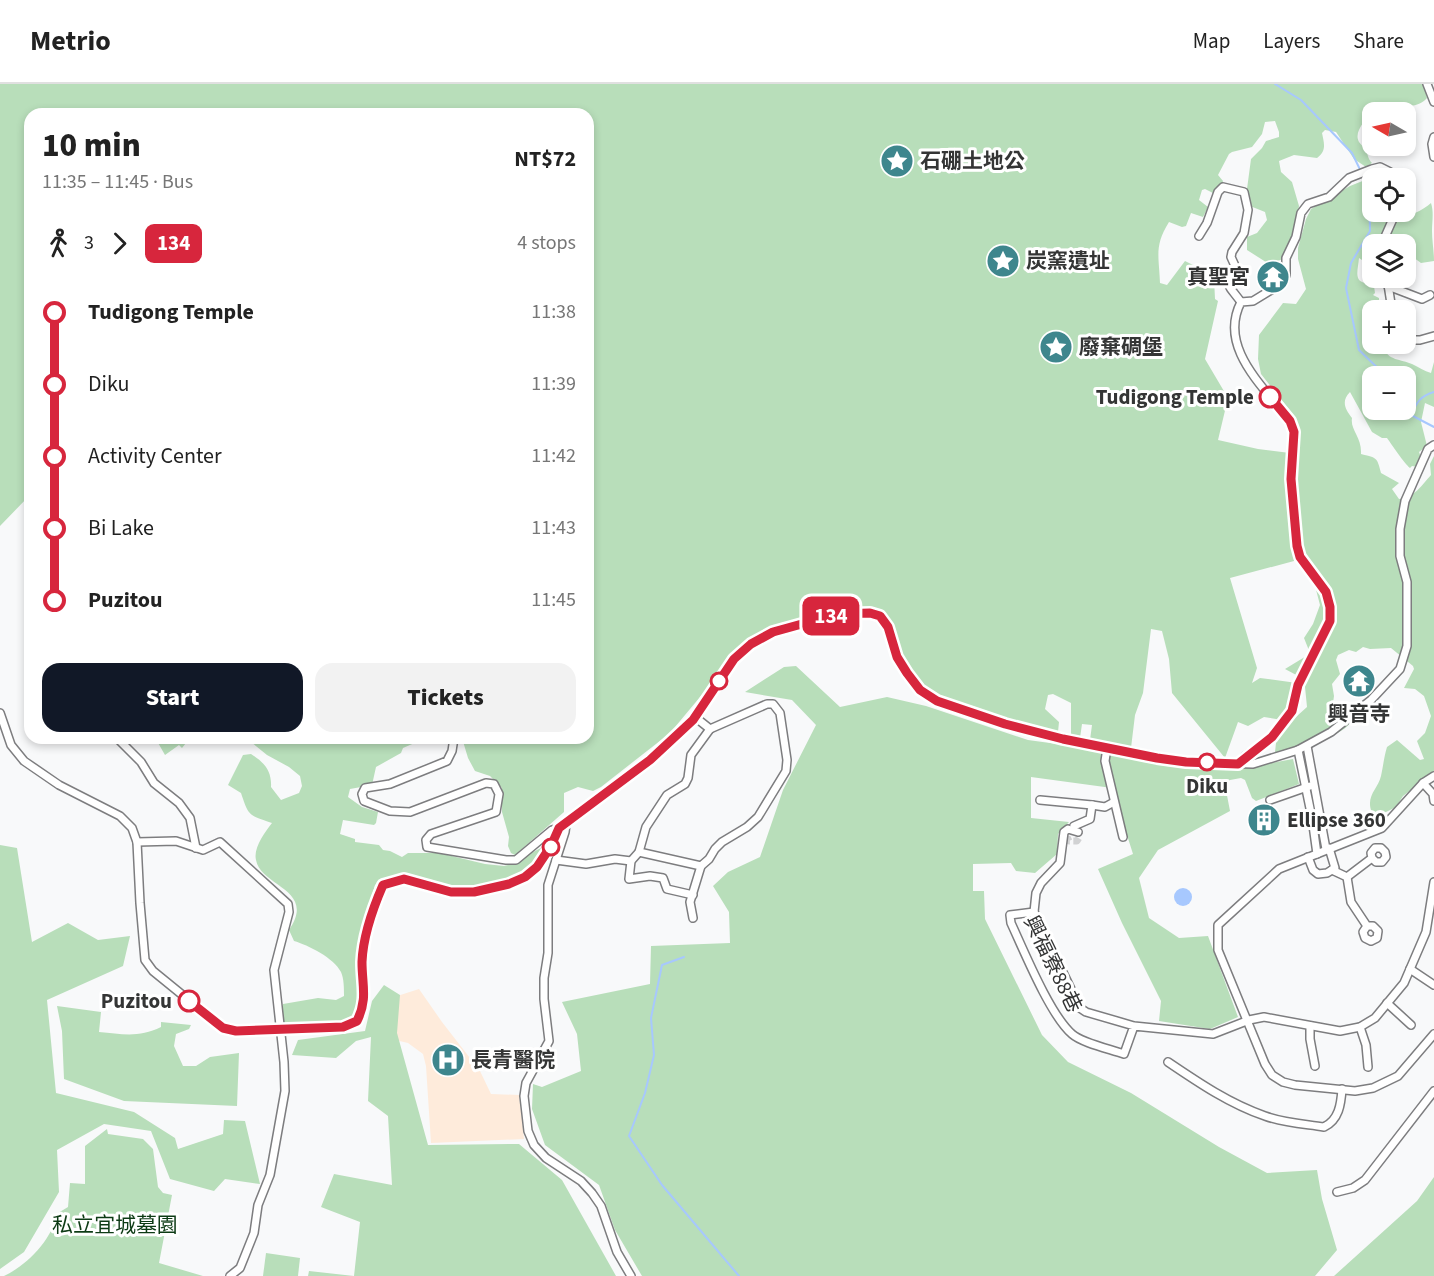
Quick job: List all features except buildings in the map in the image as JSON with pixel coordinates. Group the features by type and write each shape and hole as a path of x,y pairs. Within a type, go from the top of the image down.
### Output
{"street":[{"path":"1427,84 1434,102"},
{"path":"1434,137 1432,144 1434,157"},
{"path":"1241,302 1253,301 1281,284 1286,275 1286,258 1298,230 1301,213 1308,204 1329,197 1348,178 1362,173"},
{"path":"1199,236 1207,223 1220,189 1223,187 1244,192 1248,210 1244,233 1232,252 1231,257 1236,268 1229,284 1229,288 1241,302"},
{"path":"1393,288 1422,299 1430,295"},
{"path":"1238,764 1272,737 1292,711 1298,685 1330,621 1330,607 1326,592 1300,557 1297,546 1291,479 1294,432 1290,421 1259,384 1234,340 1236,312 1241,302"},
{"path":"1416,340 1434,336"},
{"path":"453,744 447,761 390,784 365,788 362,794 364,801 390,811 410,812 486,783 494,784 499,794 496,812 431,834 426,840 427,847 506,861 516,860 552,830 562,826 650,760 696,717 734,659 751,644 773,632 796,624 838,614 870,613 880,616 888,627 897,657 920,690 937,701 1005,724 1107,748 1186,762 1253,764 1298,750 1331,732 1371,700 1400,669 1407,646 1407,582 1400,556 1405,501 1428,449 1434,446"},
{"path":"693,895 667,889 663,878 650,876 629,879 631,861 639,852 646,827 667,795 685,784 691,755 710,729 767,704 773,704 780,713 787,760 786,771 758,817 747,827 722,842 709,860 701,866 693,895 690,902 693,918"},
{"path":"0,713 11,745 24,761 59,785 120,816 132,828 137,842 145,960 153,971 223,1028 236,1031 343,1027 357,1021 364,1007 362,961 364,945 383,885 404,879 451,892 474,892 509,884 525,877 537,867 562,826"},
{"path":"696,717 710,729"},
{"path":"123,744 141,762 154,783 179,803 190,818 196,848"},
{"path":"1307,746 1328,849 1335,868 1327,873 1318,874 1313,870 1308,857"},
{"path":"1107,748 1105,761 1124,837"},
{"path":"1298,750 1317,854"},
{"path":"1434,776 1424,783 1382,828 1279,869 1218,925 1218,950 1249,1020 1265,1064 1272,1075 1283,1082 1355,1091 1388,1083 1398,1076 1434,1034"},
{"path":"1424,783 1433,794 1434,801"},
{"path":"1270,800 1314,784"},
{"path":"1040,800 1105,807 1114,802"},
{"name":"興福寮88巷","path":"1092,805 1090,819 1076,829 1068,829 1064,832 1060,863 1041,883 1036,893 1034,912 1080,1008 1086,1012 1134,1026 1213,1034 1249,1020"},
{"path":"562,826 565,832 548,885 548,953 544,978 544,999 549,1041 526,1083 524,1096 528,1131 534,1145 546,1158 581,1181 592,1193 601,1206 617,1252 631,1276"},
{"path":"137,842 176,841 203,850 220,842 288,904 289,912 274,970 285,1091 270,1175 258,1204 254,1233 240,1268 230,1276"},
{"path":"639,852 701,866"},
{"path":"1347,877 1372,858"},
{"path":"556,860 586,864 615,859 631,861"},
{"path":"1332,870 1347,877"},
{"path":"1347,877 1351,902 1367,926"},
{"path":"1249,1020 1264,1017 1340,1031 1360,1027 1375,1018 1404,983 1426,932 1434,882"},
{"name":"興福寮88巷","path":"1034,912 1010,915 1011,923 1040,984 1062,1023 1073,1036 1124,1053 1134,1026"},
{"path":"1426,932 1434,935"},
{"path":"1410,969 1434,985"},
{"path":"1387,1003 1411,1025"},
{"path":"1310,1026 1315,1066"},
{"path":"1360,1027 1366,1045 1368,1067"},
{"path":"1168,1062 1223,1097 1266,1116 1289,1122 1324,1127 1329,1125 1340,1109 1342,1089"},
{"path":"1337,1192 1353,1188 1365,1180 1434,1090"}],"shaded area":[{"name":"長青醫院","path":"419,989 480,1071 491,1094 519,1095 524,1139 431,1143 426,1066 423,1054 408,1043 391,1039 391,998"}],"green space":[{"path":"0,84 1424,84 1427,98 1416,104 1416,102 1362,102 1362,125 1358,138 1362,146 1362,156 1368,156 1372,163 1366,167 1354,159 1336,132 1325,130 1322,133 1324,150 1317,158 1294,155 1279,161 1281,172 1292,182 1299,206 1294,236 1283,259 1269,264 1247,250 1247,237 1257,233 1267,220 1265,212 1250,206 1247,189 1251,159 1266,141 1279,137 1275,121 1265,122 1262,134 1252,147 1229,154 1218,175 1223,181 1222,185 1213,193 1202,190 1199,200 1208,207 1203,217 1191,213 1186,226 1182,227 1169,222 1161,238 1158,258 1160,283 1167,285 1185,261 1214,278 1215,299 1218,301 1205,359 1228,398 1218,440 1290,453 1290,514 1294,561 1230,578 1257,668 1252,683 1260,678 1297,683 1290,709 1282,720 1264,717 1248,726 1238,722 1225,758 1172,693 1169,659 1162,631 1151,629 1143,693 1135,715 1131,748 1090,740 1092,725 1082,724 1080,738 1071,736 1071,703 1053,694 1048,695 1045,709 1059,722 1058,732 1053,733 1013,724 930,693 916,678 882,615 838,612 784,624 750,637 670,733 601,787 593,791 578,787 564,793 564,812 515,855 511,853 502,812 502,788 490,776 475,771 464,744 594,744 594,108 24,108 24,501 0,526"},
{"path":"1362,181 1362,222 1416,222 1416,212 1431,203 1433,213 1434,261 1421,263 1416,259 1416,234 1362,234 1362,260 1359,258 1358,276 1362,282 1362,288 1374,288 1373,295 1379,300 1362,300 1362,354 1387,354 1416,366 1362,366 1362,414 1350,392 1345,402 1360,443 1361,454 1375,459 1381,473 1399,483 1392,489 1399,499 1413,494 1431,475 1430,464 1434,456 1434,776 1403,796 1396,807 1378,816 1372,813 1370,802 1381,776 1387,747 1397,740 1420,760 1424,759 1417,741 1425,733 1431,716 1424,696 1415,689 1404,688 1414,669 1413,666 1391,648 1363,647 1356,652 1349,650 1338,655 1336,660 1340,674 1332,684 1333,703 1350,717 1351,722 1328,738 1279,755 1275,752 1277,734 1307,707 1305,687 1300,677 1285,669 1308,655 1304,638 1313,624 1320,605 1314,582 1302,556 1299,535 1294,478 1297,429 1295,417 1261,374 1258,359 1259,335 1283,303 1296,304 1306,289 1298,259 1298,248 1311,209"},
{"path":"1434,362 1434,407 1425,403 1421,422 1427,446 1419,452 1423,462 1418,467 1410,468 1387,438 1382,438 1372,432 1365,420 1416,420 1416,366 1431,373"},
{"path":"796,666 840,707 887,697 926,706 1028,740 1079,747 1166,766 1232,770 1293,759 1299,784 1256,801 1252,798 1245,780 1241,778 1230,780 1225,785 1230,811 1158,850 1139,878 1149,918 1179,938 1208,936 1238,1017 1210,1029 1159,1021 1161,1001 1098,869 1133,854 1112,788 1031,777 1031,818 1069,822 1058,834 1057,854 1035,873 1016,871 1011,863 973,864 973,891 984,891 985,919 1042,1035 1068,1062 1131,1093 1219,1147 1267,1173 1317,1170 1322,1199 1337,1250 1315,1276 642,1276 615,1230 599,1185 545,1145 532,1109 533,1084 542,1087 581,1071 577,1034 562,1002 650,984 651,946 730,943 729,912 713,886 728,872 760,857 783,790 816,725 792,700 745,692 784,667"},
{"path":"159,744 185,744 182,748 179,745 165,755"},
{"path":"253,744 412,744 376,767 372,785 350,789 348,797 362,807 378,812 376,823 374,825 343,820 340,834 355,839 355,842 379,845 383,850 402,857 408,853 439,853 504,866 517,863 527,855 545,848 536,863 524,873 494,885 453,888 414,877 396,875 375,885 361,941 357,977 357,1007 352,1017 334,1023 283,1023 283,1004 318,998 336,1000 344,996 343,981 338,967 327,957 294,941 289,930 296,916 296,906 292,897 267,877 256,860 258,845 272,823 251,814 241,793 228,785 243,755 251,754 260,760 269,772 271,787 281,800 299,793 302,786 300,776"},
{"path":"0,845 17,848 32,942 68,923 98,940 130,936 123,966 47,1000 56,1093 134,1112 175,1138 178,1149 223,1134 224,1120 245,1121 260,1184 225,1179 214,1191 170,1179 151,1131 104,1124 57,1150 59,1192 24,1252 0,1269"},
{"path":"384,985 400,995 397,1033 428,1145 519,1144 562,1180 616,1276 354,1276 360,1222 321,1207 334,1174 392,1185 388,1116 368,1101 371,1037 356,1041 336,1058 292,1055 298,1040 365,1031 372,1001"},
{"path":"57,1006 101,1012 99,1032 145,1033 161,1027 161,1022 191,1025 189,1029 176,1034 174,1046 183,1066 196,1066 210,1057 239,1053 237,1106 124,1101 64,1079 62,1031"},
{"name":"私立宜城墓園","path":"107,1129 108,1134 143,1139 153,1149 158,1187 163,1193 172,1195 159,1263 203,1276 4,1276 22,1265 44,1242 58,1213 68,1207 70,1183 85,1184 85,1146"},
{"path":"1434,1177 1434,1276 1334,1276 1417,1201"},
{"path":"266,1253 300,1258 298,1276 263,1276"},
{"path":"309,1271 354,1276 308,1276"}],"water":[{"path":"1179,888 1187,888 1192,893 1190,904 1179,906 1174,901 1174,893"}],"waterway":[{"path":"1275,84 1301,100 1352,153 1369,188 1370,231 1351,263 1346,288 1359,350 1376,366"},
{"path":"1416,406 1426,395 1434,392"},
{"path":"1416,418 1434,427"},
{"path":"684,957 662,965 651,1018 654,1055 645,1093 629,1136 662,1185 739,1276"}],"tunnel":[{"path":"1074,827 1067,837 1069,841 1077,841 1080,836 1078,832"}],"bus line":[{"name":"134","path":"189,1001 223,1028 236,1031 343,1027 357,1021 364,1007 362,961 364,945 383,885 404,879 451,892 474,892 509,884 525,877 537,867 551,846 559,828 650,760 693,720 734,659 751,644 773,632 796,624 838,614 870,613 880,616 888,627 897,657 907,673 920,690 937,701 1005,724 1063,739 1157,758 1186,762 1238,764 1245,756 1272,737 1292,711 1298,685 1330,621 1330,607 1326,592 1300,557 1297,546 1291,479 1294,432 1290,421 1270,397"}],"place":[{"name":"石硼土地公","path":"897,161"},
{"name":"炭窯遺址","path":"1003,261"},
{"name":"真聖宮","path":"1273,277"},
{"name":"廢棄碉堡","path":"1056,347"},
{"name":"Tudigong Temple","path":"1270,397"},
{"name":"興音寺","path":"1359,681"},
{"name":"Diku","path":"1207,762"},
{"name":"Ellipse 360","path":"1264,820"},
{"name":"Puzitou","path":"189,1001"},
{"name":"長青醫院","path":"448,1060"}]}
